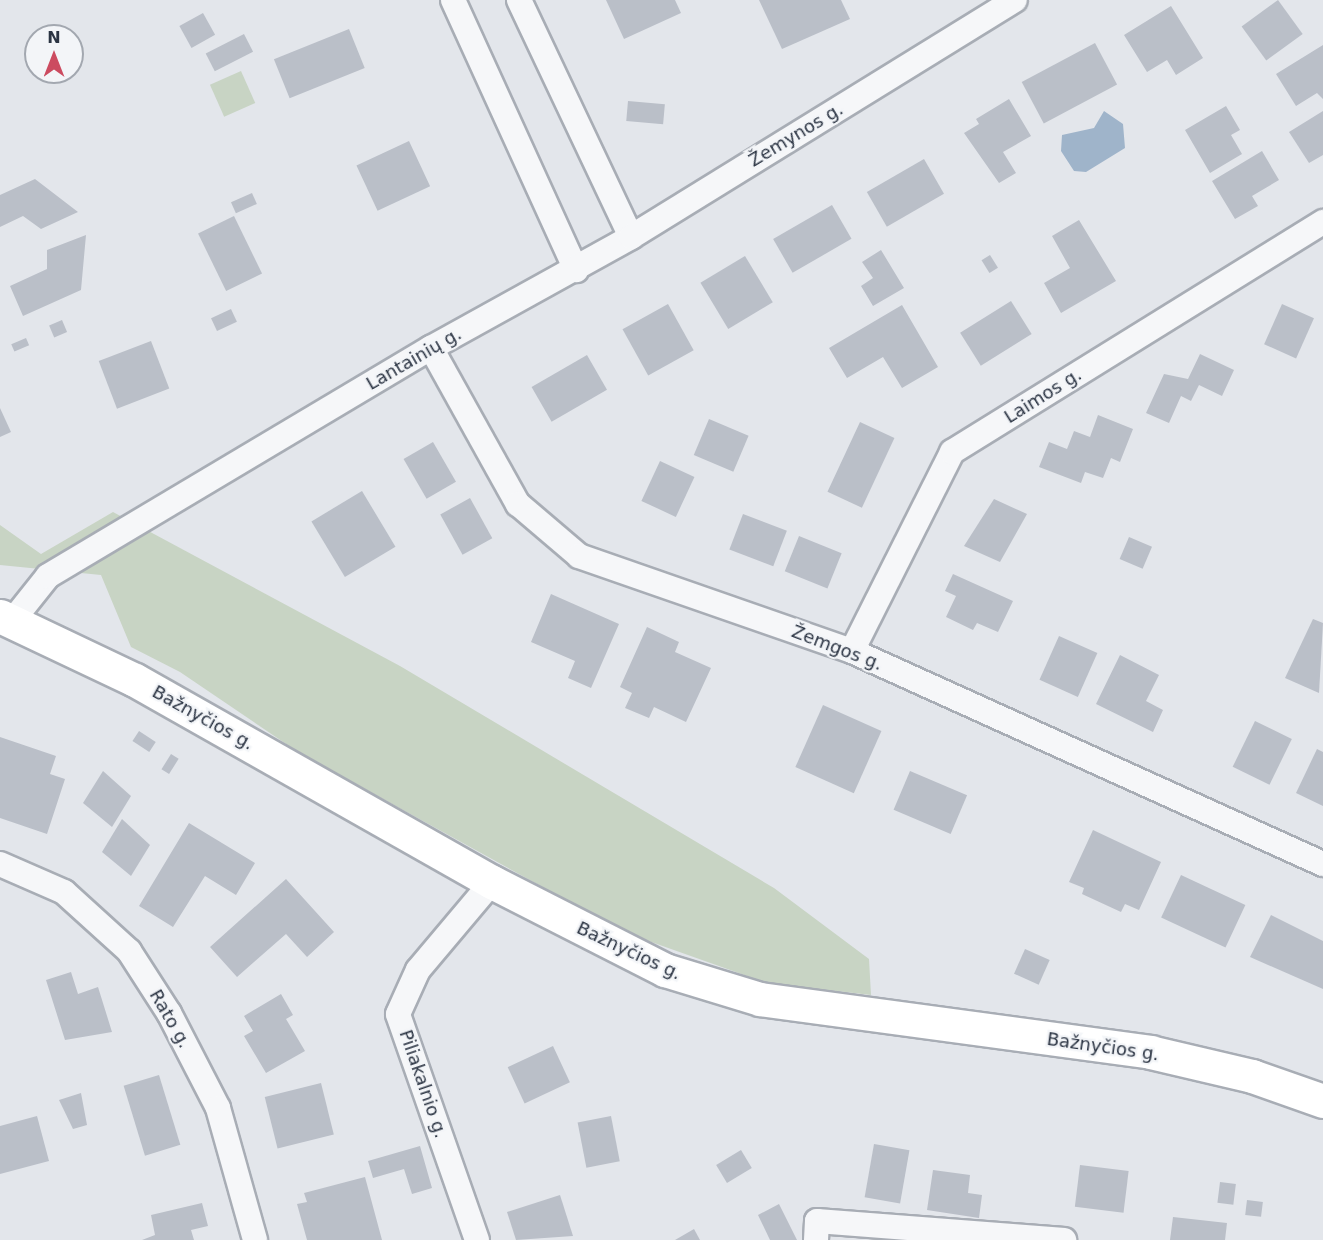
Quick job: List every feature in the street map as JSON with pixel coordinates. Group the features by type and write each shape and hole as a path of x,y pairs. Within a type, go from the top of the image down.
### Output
{"main road":[{"name":"Bažnyčios g.","path":"6,618 135,680 492,882 665,970 760,999 1150,1053 1252,1076 1323,1101"}],"street":[{"path":"453,0 576,270"},
{"path":"519,0 631,237"},
{"name":"Žemynos g.","path":"576,270 1015,0"},
{"name":"Laimos g.","path":"852,651 952,452 1323,222"},
{"name":"Lantainių g.","path":"6,618 48,576 431,348 576,270"},
{"name":"Žemgos g.","path":"431,348 518,504 579,556 852,651 1323,864"},
{"name":"Rato g.","path":"0,864 64,892 129,951 169,1013 218,1108 255,1240"},
{"name":"Piliakalnio g.","path":"477,1240 398,1014 418,970 492,882"},
{"path":"816,1240 817,1221 1064,1240"}],"green space":[{"path":"241,71 255,103 224,117 210,85"},
{"path":"113,512 400,666 774,888 869,959 871,995 767,983 626,933 298,752 180,672 131,647 101,575 0,565 0,525 41,554"}],"water":[{"path":"1104,111 1123,124 1125,148 1086,172 1074,171 1061,151 1062,135 1094,128"}],"building":[{"path":"606,0 675,0 681,13 624,39"},
{"path":"759,0 841,0 850,19 782,49"},
{"path":"1278,0 1303,34 1266,60 1242,26"},
{"path":"1171,6 1203,58 1176,75 1167,60 1147,72 1124,35"},
{"path":"203,13 215,35 192,48 179,26"},
{"path":"349,29 365,68 290,98 274,59"},
{"path":"244,34 253,52 215,71 206,54"},
{"path":"1095,43 1117,84 1044,123 1022,82"},
{"path":"1323,45 1323,99 1317,93 1296,106 1276,74"},
{"path":"1009,99 1031,136 1003,152 1016,173 999,183 964,133 979,124 976,119"},
{"path":"628,101 665,104 663,124 626,121"},
{"path":"1226,106 1240,130 1231,135 1242,154 1210,173 1185,130"},
{"path":"1323,111 1323,155 1309,163 1289,132"},
{"path":"409,141 430,186 378,211 356,166"},
{"path":"1262,151 1279,180 1252,196 1258,206 1235,219 1212,181"},
{"path":"924,159 944,194 887,227 867,192"},
{"path":"35,179 78,212 41,229 23,216 0,227 0,195"},
{"path":"252,193 257,204 236,213 231,202"},
{"path":"832,205 852,239 793,273 773,239"},
{"path":"234,216 262,274 226,291 198,234"},
{"path":"1079,220 1116,281 1061,313 1044,283 1070,268 1052,236"},
{"path":"86,235 81,290 23,316 10,286 47,269 47,250"},
{"path":"881,250 904,288 873,306 861,286 873,278 862,262"},
{"path":"990,255 998,268 989,273 982,260"},
{"path":"745,256 773,302 728,329 700,283"},
{"path":"1011,301 1032,334 981,366 960,333"},
{"path":"668,304 694,350 648,376 623,329"},
{"path":"1282,304 1314,318 1296,358 1264,344"},
{"path":"902,305 938,367 902,388 883,357 847,378 829,348"},
{"path":"231,309 237,322 217,331 211,318"},
{"path":"62,320 67,332 54,337 49,325"},
{"path":"26,338 29,345 14,352 11,344"},
{"path":"151,341 169,389 117,409 99,361"},
{"path":"1200,354 1234,370 1222,396 1199,385 1191,401 1181,396 1169,423 1146,413 1164,374 1188,379"},
{"path":"587,355 607,390 552,422 532,387"},
{"path":"0,408 11,432 0,437"},
{"path":"1098,415 1133,429 1120,462 1111,458 1103,478 1085,472 1081,483 1039,467 1049,442 1067,449 1074,431 1090,437"},
{"path":"709,419 749,436 733,472 694,455"},
{"path":"860,422 894,438 862,508 827,492"},
{"path":"433,442 456,482 427,499 404,459"},
{"path":"660,461 694,477 676,517 641,501"},
{"path":"362,491 395,547 345,577 311,521"},
{"path":"470,498 492,538 463,555 440,514"},
{"path":"994,499 1027,514 1000,562 964,546"},
{"path":"743,514 787,531 773,566 729,549"},
{"path":"799,536 842,553 827,588 785,571"},
{"path":"1129,537 1152,547 1143,569 1120,559"},
{"path":"953,574 1013,601 998,632 977,623 973,630 946,617 956,596 945,591"},
{"path":"551,594 619,624 591,688 568,678 575,661 531,642"},
{"path":"1313,619 1323,623 1319,693 1285,678"},
{"path":"647,627 679,642 675,652 711,668 686,722 654,707 649,718 625,708 632,693 620,687"},
{"path":"1059,636 1097,653 1078,697 1039,680"},
{"path":"1120,655 1159,675 1146,701 1163,710 1153,732 1096,704"},
{"path":"823,705 881,731 854,793 795,767"},
{"path":"1255,721 1292,739 1269,785 1233,767"},
{"path":"139,731 156,742 149,752 132,741"},
{"path":"0,737 56,756 50,774 65,779 47,834 0,818"},
{"path":"1317,749 1323,752 1323,806 1296,793"},
{"path":"171,754 179,759 169,774 161,769"},
{"path":"103,771 131,796 112,827 83,803"},
{"path":"910,771 967,795 951,834 894,810"},
{"path":"122,819 150,845 131,876 102,852"},
{"path":"189,823 255,863 236,895 205,876 173,927 139,906"},
{"path":"1093,830 1161,862 1139,910 1125,904 1121,912 1082,894 1084,888 1069,882"},
{"path":"1181,875 1245,905 1225,948 1161,918"},
{"path":"286,879 334,932 307,957 286,934 237,977 210,947"},
{"path":"1271,915 1323,941 1323,989 1250,957"},
{"path":"1025,949 1050,960 1039,985 1014,974"},
{"path":"71,972 78,994 98,987 112,1032 65,1040 46,980"},
{"path":"281,994 293,1015 286,1019 305,1051 266,1073 244,1036 253,1031 244,1016"},
{"path":"553,1046 570,1082 525,1103 508,1067"},
{"path":"159,1075 180,1145 145,1156 124,1086"},
{"path":"321,1083 334,1134 278,1148 265,1097"},
{"path":"81,1093 87,1125 73,1129 59,1100"},
{"path":"37,1116 49,1161 0,1174 0,1126"},
{"path":"611,1116 620,1161 586,1168 578,1122"},
{"path":"874,1144 909,1150 900,1203 865,1197"},
{"path":"420,1146 432,1188 412,1194 404,1169 373,1178 368,1161"},
{"path":"741,1150 752,1168 727,1183 716,1165"},
{"path":"1080,1165 1129,1171 1124,1213 1075,1207"},
{"path":"933,1170 970,1175 968,1193 982,1195 979,1218 927,1210"},
{"path":"365,1177 382,1240 307,1240 297,1204 307,1202 304,1193"},
{"path":"1220,1182 1236,1184 1233,1205 1217,1203"},
{"path":"560,1195 573,1236 516,1240 507,1212"},
{"path":"1247,1200 1263,1202 1261,1217 1245,1215"},
{"path":"202,1203 208,1226 191,1230 194,1240 142,1240 155,1235 151,1215"},
{"path":"779,1204 797,1240 770,1240 758,1215"},
{"path":"1173,1217 1227,1223 1225,1240 1170,1240"},
{"path":"694,1229 700,1240 675,1240"}]}
